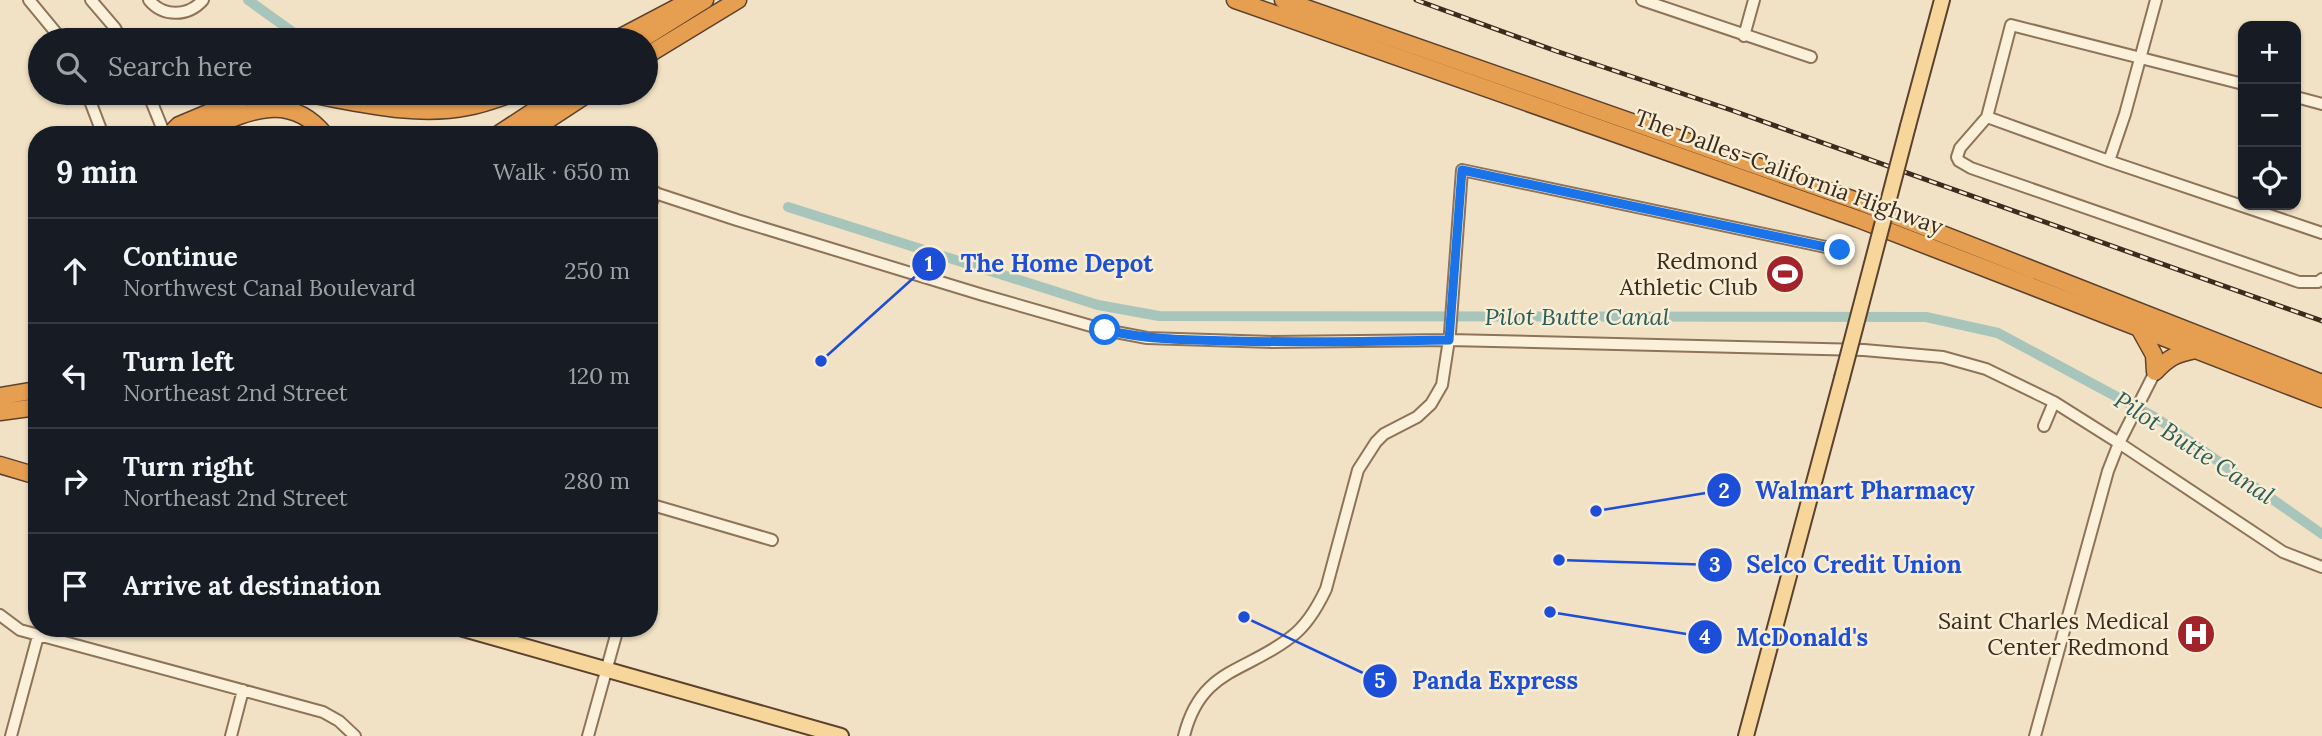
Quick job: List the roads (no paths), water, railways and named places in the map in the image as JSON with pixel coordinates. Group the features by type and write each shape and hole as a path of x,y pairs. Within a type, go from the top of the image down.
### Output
{"highway":[{"path":"638,28 691,0"},
{"path":"658,41 705,0"},
{"path":"658,44 738,0"},
{"name":"The Dalles-California Highway","path":"1235,0 1858,219 2322,399"},
{"name":"The Dalles-California Highway","path":"1283,0 1863,203 2322,383"},
{"path":"178,126 226,105"},
{"path":"377,105 434,111 475,105"},
{"path":"512,126 543,105"},
{"path":"539,126 571,105"},
{"path":"557,126 585,105"},
{"path":"217,126 262,108 281,108 300,114 318,126"},
{"path":"2139,328 2154,355 2155,372"},
{"path":"2155,372 2166,360 2196,350"},
{"path":"0,396 28,391"},
{"path":"0,412 28,408"},
{"path":"0,465 28,473"}],"main road":[{"path":"1746,736 1942,0"},
{"path":"491,637 841,736"}],"street":[{"path":"29,0 52,28"},
{"path":"91,0 115,28"},
{"path":"149,0 162,10 182,13 203,0"},
{"path":"1642,0 1811,57"},
{"path":"1744,36 1754,0"},
{"path":"2109,161 2156,0"},
{"path":"2238,83 2011,25 1987,117 1960,148 1957,157 1962,164 2299,282 2318,282 2322,279"},
{"path":"2301,98 2322,104"},
{"path":"92,105 100,126"},
{"path":"153,105 163,126"},
{"path":"1987,117 2322,233"},
{"path":"1184,736 1191,713 1214,681 1293,636 1318,607 1326,589 1358,470 1376,442 1431,404 1442,385 1450,336 1462,170 1840,250"},
{"path":"658,194 983,295 1128,335 1174,340 1273,342 1450,336 1864,350 1942,357 1986,369 2054,402 2283,552 2322,567"},
{"path":"2035,736 2099,497 2119,443 2155,372"},
{"path":"2044,426 2054,402"},
{"path":"658,508 772,540"},
{"path":"0,615 28,633"},
{"path":"11,736 38,637"},
{"path":"42,637 323,712 339,720 355,736"},
{"path":"588,736 615,637"},
{"path":"230,736 243,690"}],"waterway":[{"path":"248,0 287,28"},
{"name":"Pilot Butte Canal","path":"788,207 1098,305 1159,316 1926,317 1998,333 2158,419 2322,534"}],"railway":[{"path":"1416,0 2322,321"}],"place":[{"name":"Redmond Athletic Club","path":"1785,274"},
{"name":"The Home Depot","path":"821,361"},
{"name":"Walmart Pharmacy","path":"1596,511"},
{"name":"Selco Credit Union","path":"1559,560"},
{"name":"McDonald's","path":"1550,612"},
{"name":"Panda Express","path":"1244,617"},
{"name":"Saint Charles Medical Center Redmond","path":"2196,634"}]}
